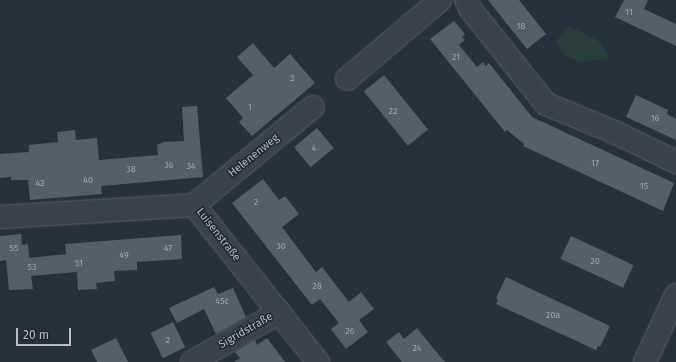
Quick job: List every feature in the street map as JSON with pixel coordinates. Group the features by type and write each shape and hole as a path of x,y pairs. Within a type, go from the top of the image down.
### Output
{"street":[{"path":"347,79 440,0"},
{"path":"466,0 471,10 546,104 614,132 676,162"},
{"name":"Helenenweg","path":"194,205 313,107"},
{"name":"Luisenstraße","path":"0,218 194,205 318,362"},
{"path":"645,362 676,295"},
{"name":"Sigridstraße","path":"192,362 280,312"}],"green space":[{"path":"569,27 587,34 601,43 609,59 580,62 565,55 555,42"}],"building":[{"path":"488,0 519,0 546,34 527,49"},
{"path":"624,0 648,0 644,9 676,24 676,46 615,17"},
{"path":"454,21 465,34 462,37 465,40 459,45 477,67 483,62 486,66 489,63 532,117 674,183 663,211 523,146 524,144 507,130 505,132 430,39"},
{"path":"253,43 274,68 290,54 315,83 252,136 239,122 243,118 226,98 253,75 237,57"},
{"path":"384,75 428,129 408,146 364,91"},
{"path":"636,95 668,110 667,114 676,119 676,140 626,117"},
{"path":"197,106 203,177 101,186 102,194 30,200 28,180 11,180 11,177 0,178 0,154 29,152 29,145 58,142 57,132 75,130 76,140 97,138 99,160 158,155 157,145 163,142 184,141 182,107"},
{"path":"317,128 334,148 311,167 294,147"},
{"path":"263,179 279,200 285,196 299,214 282,227 316,272 322,267 349,302 361,292 374,309 359,320 368,332 346,349 331,329 339,323 320,299 312,305 232,203"},
{"path":"21,234 22,245 28,244 29,258 66,254 65,244 181,235 182,259 137,262 137,270 114,271 115,281 96,283 97,289 78,290 77,272 31,276 33,289 9,290 6,260 0,261 0,236"},
{"path":"571,236 634,265 623,288 560,259"},
{"path":"506,277 610,326 600,347 598,346 596,350 496,304 498,300 496,298"},
{"path":"214,287 218,294 233,288 246,317 216,334 204,309 177,323 169,308"},
{"path":"173,322 185,347 163,358 151,333"},
{"path":"417,328 445,362 402,362 386,342 399,332 404,339"},
{"path":"116,338 128,362 97,362 91,350"},
{"path":"267,338 285,362 234,362 240,358 235,352 255,340 257,345"}]}
